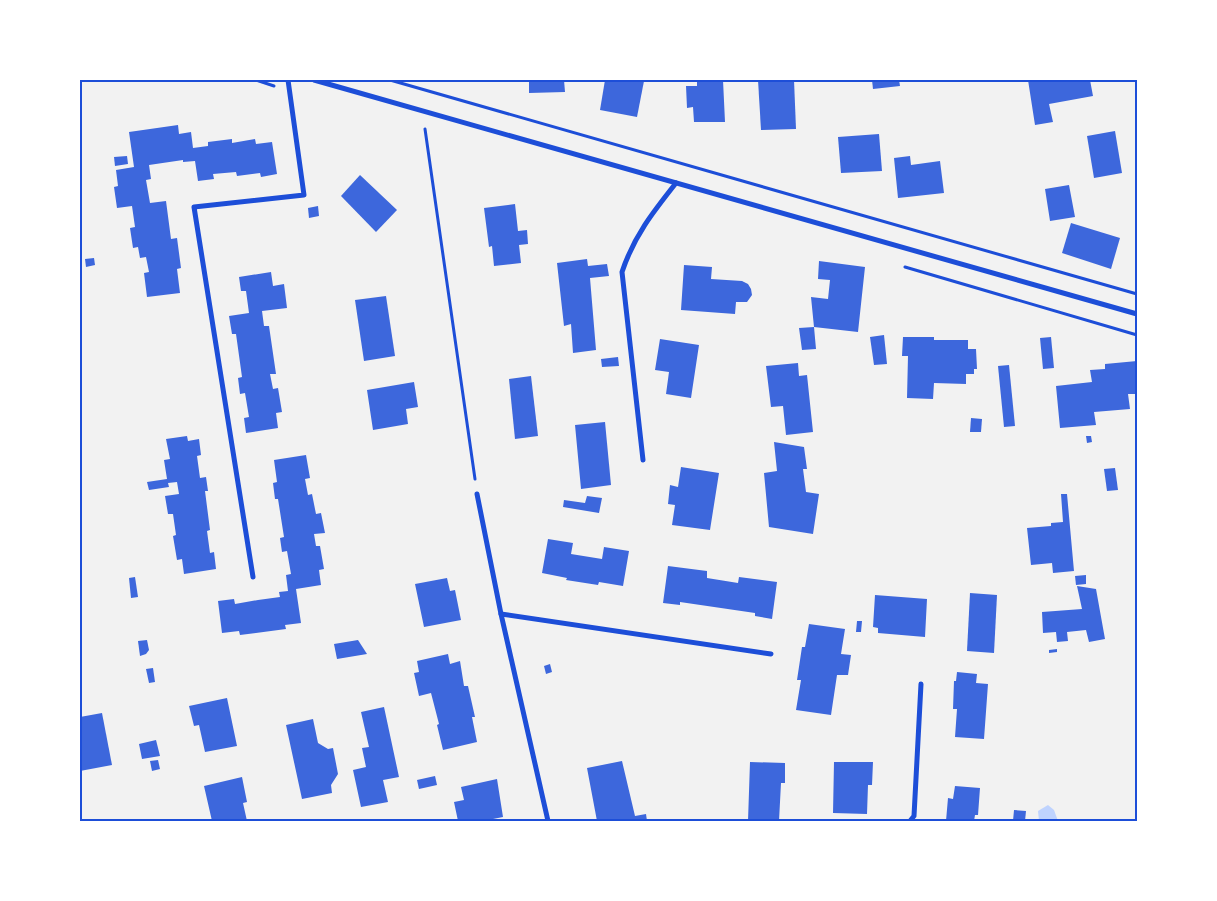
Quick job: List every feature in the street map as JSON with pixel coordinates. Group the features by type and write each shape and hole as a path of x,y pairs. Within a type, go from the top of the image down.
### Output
{"street":[{"path":"252,578 194,207 304,195 288,80"},
{"path":"314,80 1137,314"},
{"path":"643,460 622,272 637,235 656,207 676,183"},
{"path":"477,494 501,614 548,821"},
{"path":"501,614 770,654"},
{"path":"910,821 914,816 921,684"}],"path":[{"path":"390,80 1137,294"},
{"path":"422,111 477,494"}],"water":[{"path":"1048,805 1054,810 1058,821 1039,821 1038,811"}],"building":[{"path":"529,80 564,80 565,92 529,93"},
{"path":"605,80 644,81 637,117 600,110"},
{"path":"697,80 723,80 725,122 694,122 693,107 687,108 686,86 697,86"},
{"path":"758,80 794,80 796,129 761,130"},
{"path":"872,80 899,80 900,86 873,89"},
{"path":"1028,80 1090,80 1093,96 1049,104 1053,122 1035,125"},
{"path":"178,125 179,134 191,132 193,148 208,146 208,142 232,139 232,143 255,139 256,144 272,142 277,174 261,177 260,173 237,176 236,172 213,174 214,179 198,181 195,161 183,162 183,160 149,165 151,179 146,180 150,203 166,201 171,239 177,238 181,268 177,269 180,293 147,297 144,273 149,272 146,257 140,258 138,247 133,248 130,228 135,227 132,206 117,208 114,187 118,186 116,170 134,167 129,132"},
{"path":"1115,131 1122,173 1094,178 1087,136"},
{"path":"879,134 882,171 841,173 838,137"},
{"path":"127,156 128,164 115,166 114,157"},
{"path":"910,156 911,165 940,161 944,193 898,198 894,158"},
{"path":"360,175 397,210 376,232 341,196"},
{"path":"1069,185 1075,217 1050,221 1045,189"},
{"path":"515,204 518,231 527,230 528,244 519,245 521,263 494,266 492,246 489,247 484,208"},
{"path":"318,206 319,216 309,218 308,208"},
{"path":"1071,223 1120,238 1111,269 1062,253"},
{"path":"94,258 95,265 86,267 85,259"},
{"path":"587,259 588,266 607,264 609,276 590,278 596,350 573,353 571,324 564,326 557,263"},
{"path":"819,261 865,267 858,332 814,327 811,297 828,299 830,280 818,279"},
{"path":"684,265 712,267 711,279 742,281 748,284 752,295 747,302 736,302 735,314 681,310"},
{"path":"271,272 273,286 284,284 287,308 262,311 264,326 269,326 276,374 270,374 273,389 278,388 282,412 276,413 278,428 246,433 244,418 249,417 245,393 240,394 238,378 242,377 236,334 232,334 229,316 249,313 246,291 241,291 239,277"},
{"path":"386,296 395,356 364,361 355,300"},
{"path":"814,327 816,349 802,350 799,328"},
{"path":"884,335 887,364 874,365 870,337"},
{"path":"903,337 934,337 934,340 968,340 968,349 976,349 977,369 974,369 974,374 966,374 966,384 934,383 933,399 907,398 908,356 902,356"},
{"path":"1051,337 1054,368 1043,369 1040,338"},
{"path":"660,339 699,345 691,398 666,394 669,372 655,370"},
{"path":"618,357 619,366 602,367 601,359"},
{"path":"1137,361 1137,394 1128,394 1130,409 1094,412 1096,425 1060,428 1056,386 1092,382 1090,370 1105,369 1105,364"},
{"path":"798,363 799,376 807,375 813,432 786,435 783,406 771,407 766,366"},
{"path":"1009,365 1015,426 1004,427 998,366"},
{"path":"531,376 538,436 515,439 509,379"},
{"path":"414,382 418,407 406,409 408,424 373,430 367,390"},
{"path":"971,418 982,419 981,432 970,432"},
{"path":"605,422 611,485 581,489 575,425"},
{"path":"187,436 188,441 199,439 201,455 197,456 200,478 206,477 208,491 205,491 210,530 207,531 210,553 214,552 216,569 184,574 182,559 177,560 173,536 176,535 173,514 168,514 165,496 179,494 177,482 168,483 169,487 149,490 147,482 167,479 164,460 170,459 166,439"},
{"path":"1086,436 1091,436 1092,442 1087,443"},
{"path":"774,442 804,447 807,469 803,469 806,492 819,494 813,534 769,527 764,473 777,471"},
{"path":"306,455 310,478 305,479 308,495 312,494 316,514 321,513 325,533 314,534 316,546 320,546 324,569 319,570 321,585 296,589 301,623 285,625 286,629 240,635 239,631 222,633 218,601 234,599 235,604 280,597 279,592 288,591 286,575 291,574 287,551 282,552 280,538 284,537 278,499 275,499 273,483 277,482 274,460"},
{"path":"681,467 719,473 710,530 672,525 675,505 668,504 670,485 678,487"},
{"path":"1115,468 1118,490 1107,491 1104,469"},
{"path":"1061,494 1067,494 1074,571 1053,573 1052,563 1031,565 1027,528 1051,526 1051,523 1063,522"},
{"path":"587,496 602,498 599,513 563,507 564,500 585,503"},
{"path":"548,539 573,543 571,554 602,559 604,547 629,551 623,586 599,582 598,585 566,580 567,578 542,573"},
{"path":"668,566 707,571 707,578 738,583 739,577 777,582 772,619 755,616 755,613 680,602 680,605 663,603"},
{"path":"1086,575 1086,584 1076,585 1075,576"},
{"path":"135,577 138,597 131,598 129,578"},
{"path":"447,578 450,591 455,590 461,620 424,627 415,584"},
{"path":"1077,586 1096,589 1105,639 1089,642 1086,630 1067,632 1068,641 1057,642 1056,632 1043,633 1042,612 1082,609"},
{"path":"970,593 997,595 994,653 967,651"},
{"path":"875,595 927,599 925,637 878,633 878,628 873,627"},
{"path":"857,621 862,621 861,632 856,632"},
{"path":"809,624 845,629 841,654 851,655 848,675 837,675 831,715 796,710 801,680 797,680 802,647 805,647"},
{"path":"147,640 149,650 146,654 140,656 138,641"},
{"path":"358,640 367,654 337,659 334,644"},
{"path":"1057,649 1057,652 1049,653 1049,650"},
{"path":"448,654 450,664 460,661 464,686 468,686 475,717 472,717 477,742 443,750 431,693 419,696 414,673 419,672 417,661"},
{"path":"550,664 552,672 546,674 544,666"},
{"path":"153,668 155,682 149,683 146,669"},
{"path":"957,672 977,674 976,683 988,684 984,739 955,737 957,709 953,709 954,681 956,681"},
{"path":"227,698 237,746 205,752 199,725 194,726 189,706"},
{"path":"384,707 399,777 383,780 388,802 361,807 353,770 366,767 362,748 369,747 361,712"},
{"path":"102,713 112,765 80,771 80,717"},
{"path":"313,719 318,743 328,749 333,748 338,774 331,785 332,793 302,799 286,725"},
{"path":"156,740 160,756 142,759 139,744"},
{"path":"158,760 160,769 152,771 150,761"},
{"path":"622,761 635,816 646,814 647,821 597,821 587,768"},
{"path":"750,762 785,763 785,783 781,783 779,821 748,821"},
{"path":"834,762 873,762 872,785 868,785 867,814 833,813"},
{"path":"435,776 437,785 419,789 417,780"},
{"path":"242,777 247,802 243,803 247,821 212,821 204,786"},
{"path":"497,779 503,817 483,821 458,821 454,802 464,800 461,787"},
{"path":"955,786 980,788 978,815 975,815 974,821 946,821 948,798 953,799"},
{"path":"1014,810 1026,811 1025,821 1013,821"}]}
